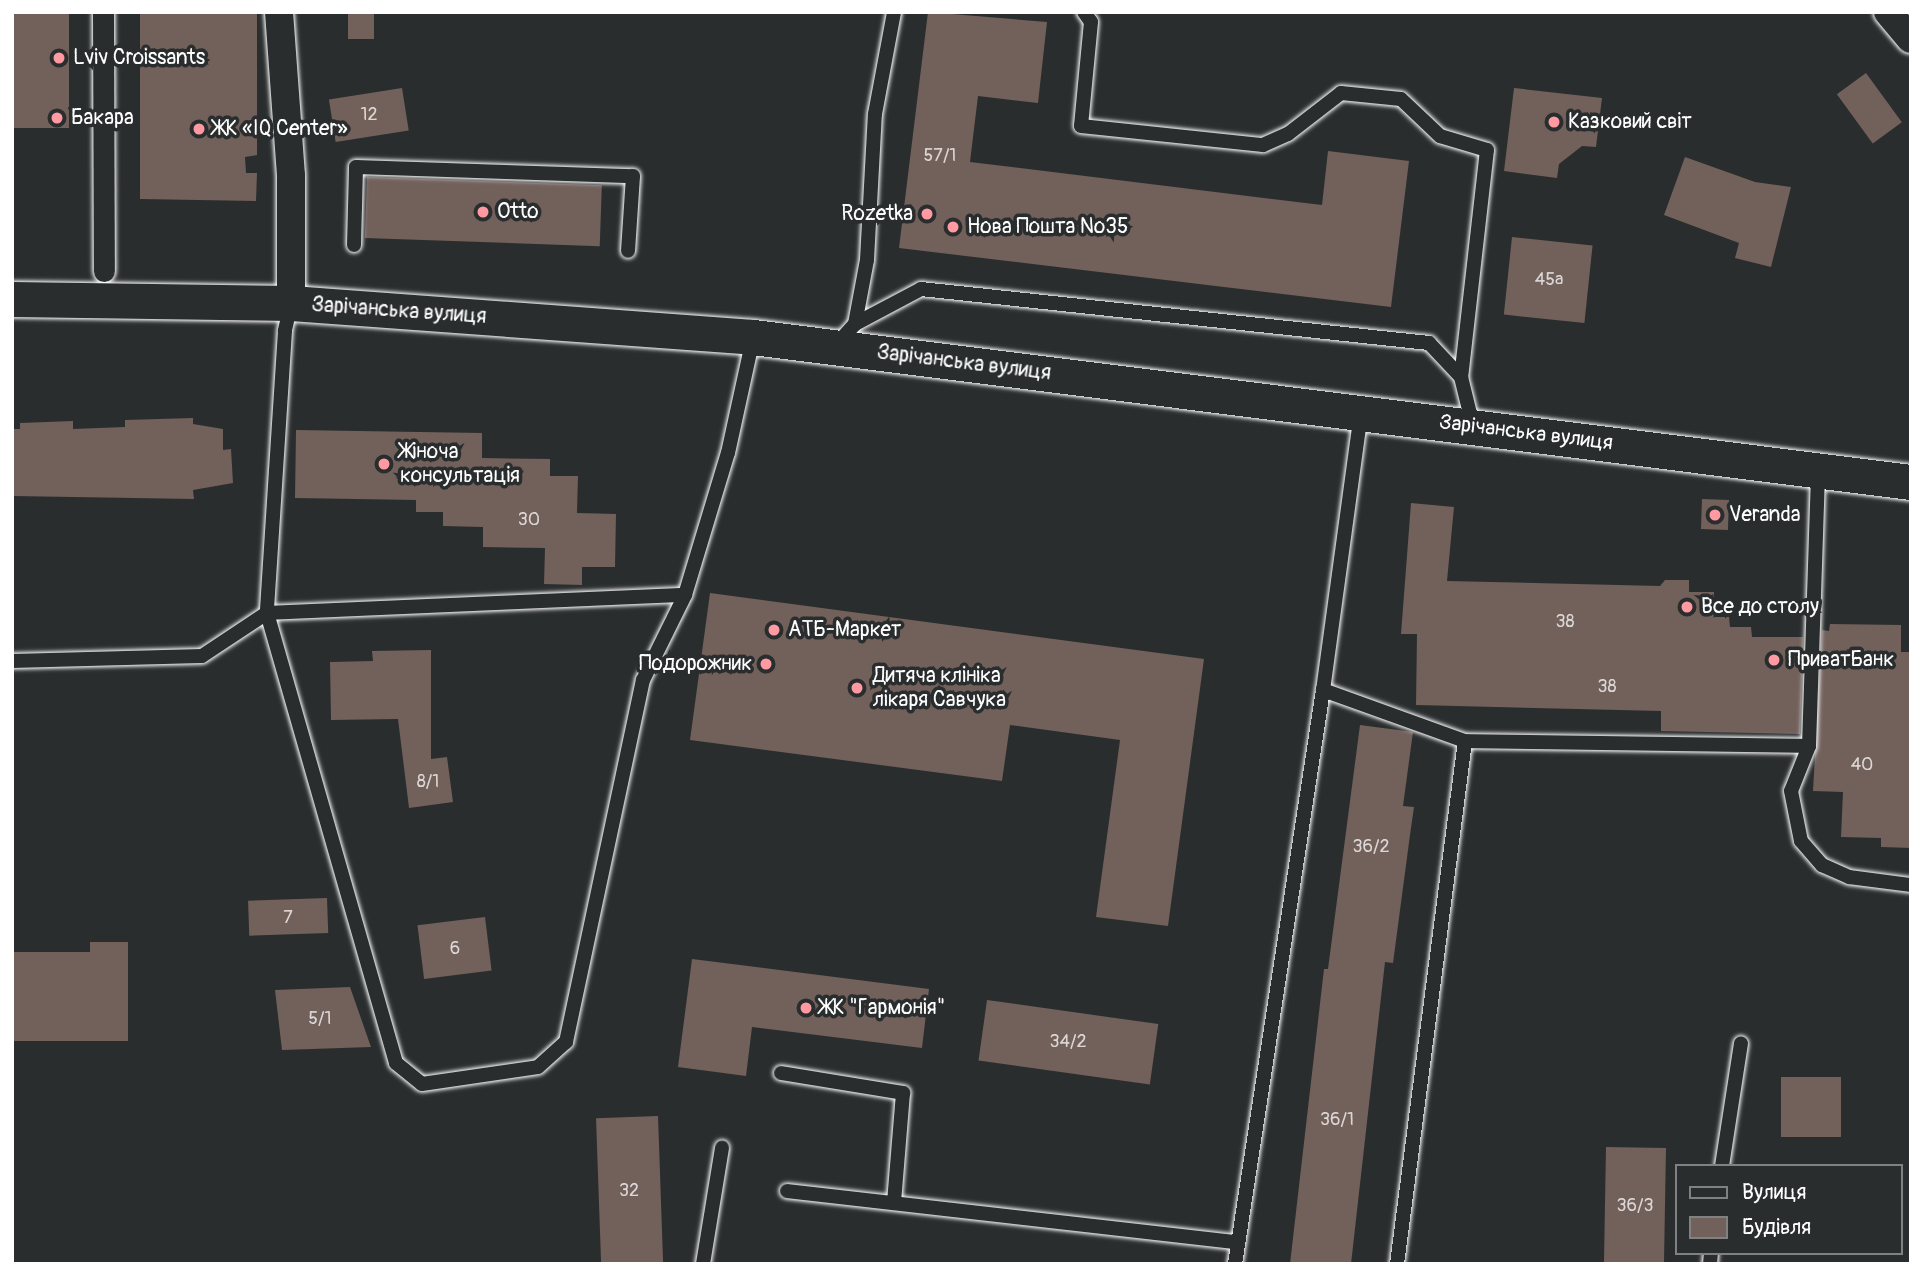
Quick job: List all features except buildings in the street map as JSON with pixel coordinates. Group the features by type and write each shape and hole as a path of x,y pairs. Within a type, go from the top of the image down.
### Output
{"street":[{"path":"103,12 103,271"},
{"path":"279,12 291,176 292,303"},
{"path":"1888,12 1911,39"},
{"name":"Зарічанська вулиця","path":"12,299 292,303 753,337 845,336 1361,414 1911,482"}],"lane":[{"path":"845,336 867,260 875,114 894,12"},
{"path":"1084,12 1091,22 1081,126 1263,145 1288,134 1341,93 1401,99 1440,136 1487,150 1461,377 1474,428"},
{"path":"354,246 356,167 633,176 628,251"},
{"path":"845,336 921,289 1429,343 1461,377"},
{"path":"292,303 285,331 267,613 396,1063 422,1084 538,1067 566,1042 643,680 685,595 728,453 753,337"},
{"path":"1235,1264 1323,690 1361,414"},
{"path":"1818,469 1809,746 1791,791 1801,841 1822,865 1849,877 1911,885"},
{"path":"12,661 202,656 267,613 685,595"},
{"path":"1323,690 1465,741 1809,746"},
{"path":"1397,1264 1465,741"},
{"path":"1722,1164 1741,1043"},
{"path":"781,1073 903,1093 894,1203"},
{"path":"704,1264 722,1149"},
{"path":"787,1191 1238,1242"}],"place":[{"name":"Lviv Croissants","path":"59,58"},
{"name":"Бакара","path":"57,118"},
{"name":"Казковий світ","path":"1554,122"},
{"name":"ЖК «IQ Center»","path":"199,129"},
{"name":"Otto","path":"483,212"},
{"name":"Rozetka","path":"927,214"},
{"name":"Нова Пошта №35","path":"953,227"},
{"name":"Жіноча консультація","path":"384,464"},
{"name":"Veranda","path":"1715,515"},
{"name":"Все до столу","path":"1687,607"},
{"name":"АТБ-Маркет","path":"774,630"},
{"name":"ПриватБанк","path":"1774,660"},
{"name":"Подорожник","path":"766,664"},
{"name":"Дитяча клініка лікаря Савчука","path":"857,688"},
{"name":"ЖК \"Гармонія\"","path":"806,1008"}]}
